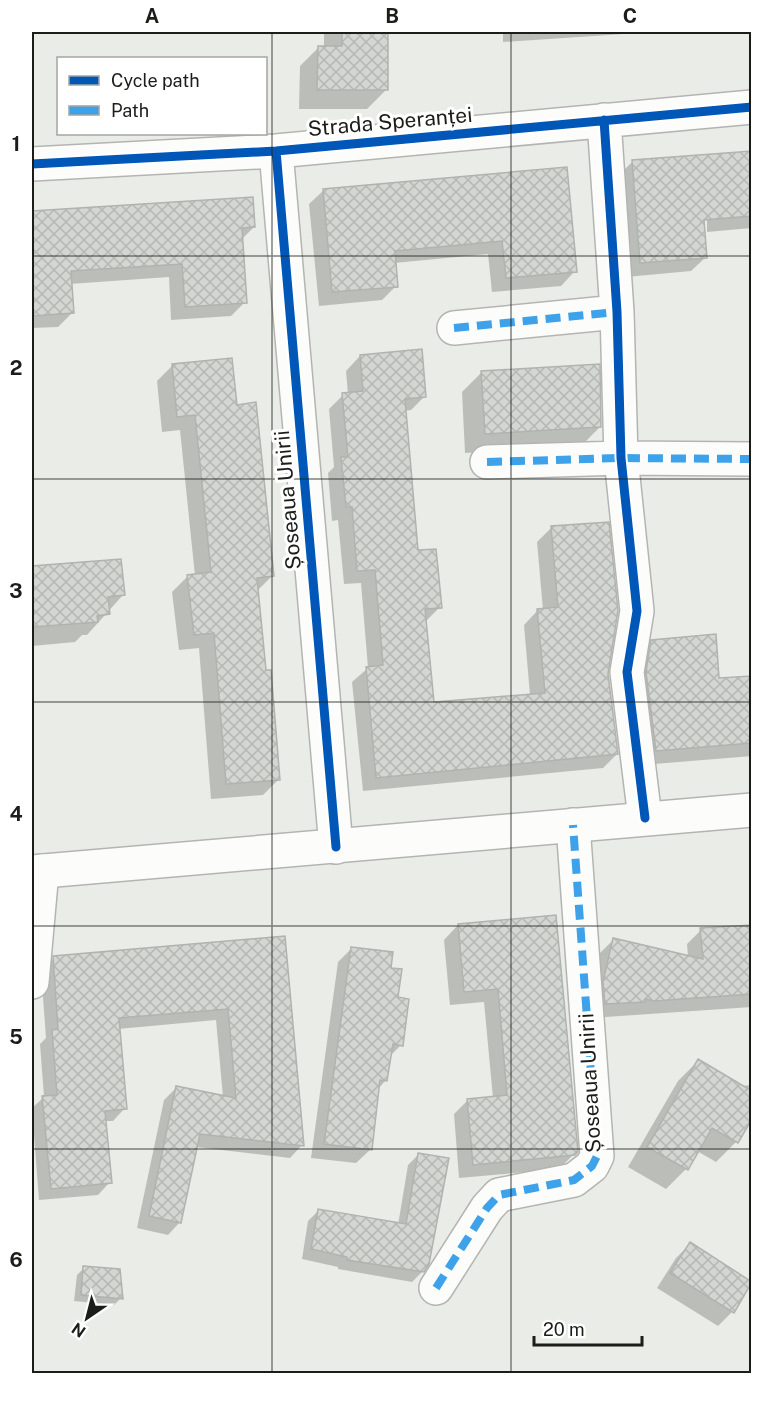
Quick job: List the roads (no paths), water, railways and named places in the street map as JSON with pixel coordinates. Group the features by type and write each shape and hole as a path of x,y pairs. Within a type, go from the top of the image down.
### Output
{"street":[{"name":"Strada Speranței","path":"32,164 276,151 752,107"},
{"path":"604,120 617,312 621,458 637,611 627,672 645,818"},
{"name":"Șoseaua Unirii","path":"276,151 336,847"},
{"path":"454,328 617,312"},
{"path":"487,462 621,458 752,459"},
{"path":"32,982 37,871 752,810"},
{"name":"Șoseaua Unirii","path":"436,1288 487,1208 499,1196 574,1180 592,1166 597,1156 573,825"}]}
